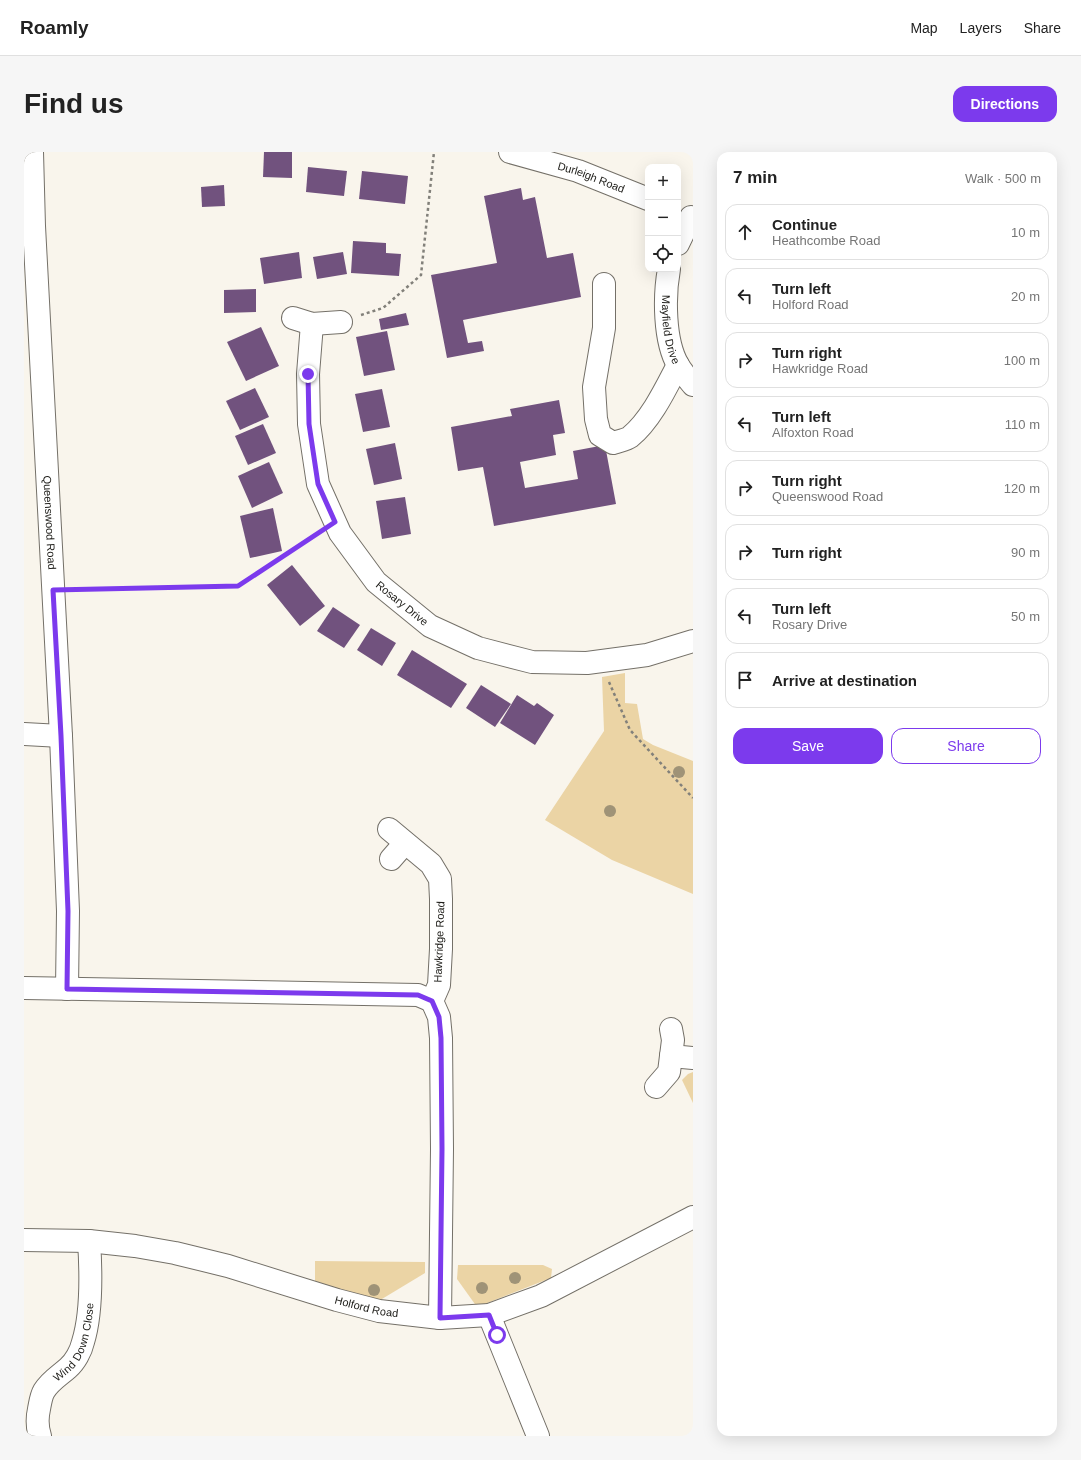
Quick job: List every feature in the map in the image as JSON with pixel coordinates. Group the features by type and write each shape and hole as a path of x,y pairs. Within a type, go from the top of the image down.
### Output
{"street":[{"name":"Queenswood Road","path":"32,152 34,226 61,736 68,911 67,989"},
{"name":"Durleigh Road","path":"510,152 578,171 645,198"},
{"path":"680,236 687,215"},
{"name":"Mayfield Drive","path":"668,272 666,283 666,315 670,340 678,365 693,385"},
{"path":"604,284 604,328 594,387 596,419 600,435 613,443 629,438 642,424 660,399 678,365"},
{"name":"Rosary Drive","path":"341,322 302,321 308,374 309,424 318,484 340,533 376,582 430,626 478,648 532,662 587,663 647,655 693,641"},
{"path":"24,734 61,736"},
{"name":"Hawkridge Road","path":"391,859 397,836 432,864 440,879 441,949 439,985 432,1001"},
{"path":"24,988 418,995 432,1001 439,1017 441,1038 442,1149 440,1318"},
{"path":"656,1086 669,1072 673,1040 671,1029"},
{"path":"671,1056 693,1058"},
{"name":"Holford Road","path":"24,1240 89,1241 175,1253 228,1266 337,1300 379,1311 440,1318 489,1315 541,1296 693,1217"},
{"name":"Wind Down Close","path":"40,1436 38,1429 38,1414 43,1392 56,1376 69,1367 78,1355 83,1342 91,1272 89,1241"},
{"path":"489,1315 538,1436"}],"path":[{"path":"341,322 383,308 421,275 434,152"},
{"path":"53,590 238,586 335,522"},
{"path":"600,661 630,730 693,798"}],"shaded area":[{"path":"625,673 625,703 637,704 643,739 653,745 693,761 693,894 612,860 545,820 604,731 602,677"},
{"path":"693,1072 693,1103 682,1080 688,1074"},
{"path":"315,1261 425,1262 425,1273 377,1302 315,1281"},
{"path":"458,1265 543,1265 552,1269 551,1278 477,1307 457,1279"}],"building":[{"path":"264,152 292,152 292,178 263,177"},
{"path":"308,167 347,171 344,196 306,192"},
{"path":"362,171 408,176 405,204 359,199"},
{"path":"224,185 225,206 202,207 201,187"},
{"path":"521,188 523,200 535,197 547,258 573,253 581,297 463,320 468,343 482,341 484,351 447,358 431,275 497,263 484,196"},
{"path":"353,241 386,243 386,253 401,254 399,276 351,273"},
{"path":"299,252 302,278 264,284 260,258"},
{"path":"343,252 347,274 317,279 313,257"},
{"path":"256,289 256,312 224,313 224,290"},
{"path":"406,313 409,325 381,330 379,319"},
{"path":"261,327 279,366 246,381 227,342"},
{"path":"387,331 395,370 364,376 356,337"},
{"path":"255,388 269,417 240,430 226,401"},
{"path":"382,389 390,427 363,432 355,394"},
{"path":"559,400 565,433 553,435 556,455 520,462 525,488 578,479 573,451 605,445 616,504 494,526 483,467 458,471 451,427 512,416 510,409"},
{"path":"263,424 276,453 248,465 235,436"},
{"path":"395,443 402,479 374,485 366,449"},
{"path":"269,462 283,493 252,508 238,476"},
{"path":"405,497 411,534 382,539 376,501"},
{"path":"273,508 282,551 250,558 240,516"},
{"path":"292,565 325,606 300,626 267,585"},
{"path":"333,607 360,625 344,648 317,631"},
{"path":"371,628 396,643 382,666 357,650"},
{"path":"412,650 467,684 451,708 397,675"},
{"path":"481,685 511,704 495,727 466,708"},
{"path":"517,695 534,706 537,703 554,715 535,745 500,723"}],"route":[{"path":"308,374 309,424 318,484 335,522 238,586 212,588 53,590 68,911 67,989 418,995 432,1001 439,1017 441,1038 442,1149 440,1318 489,1315 497,1335"}]}
